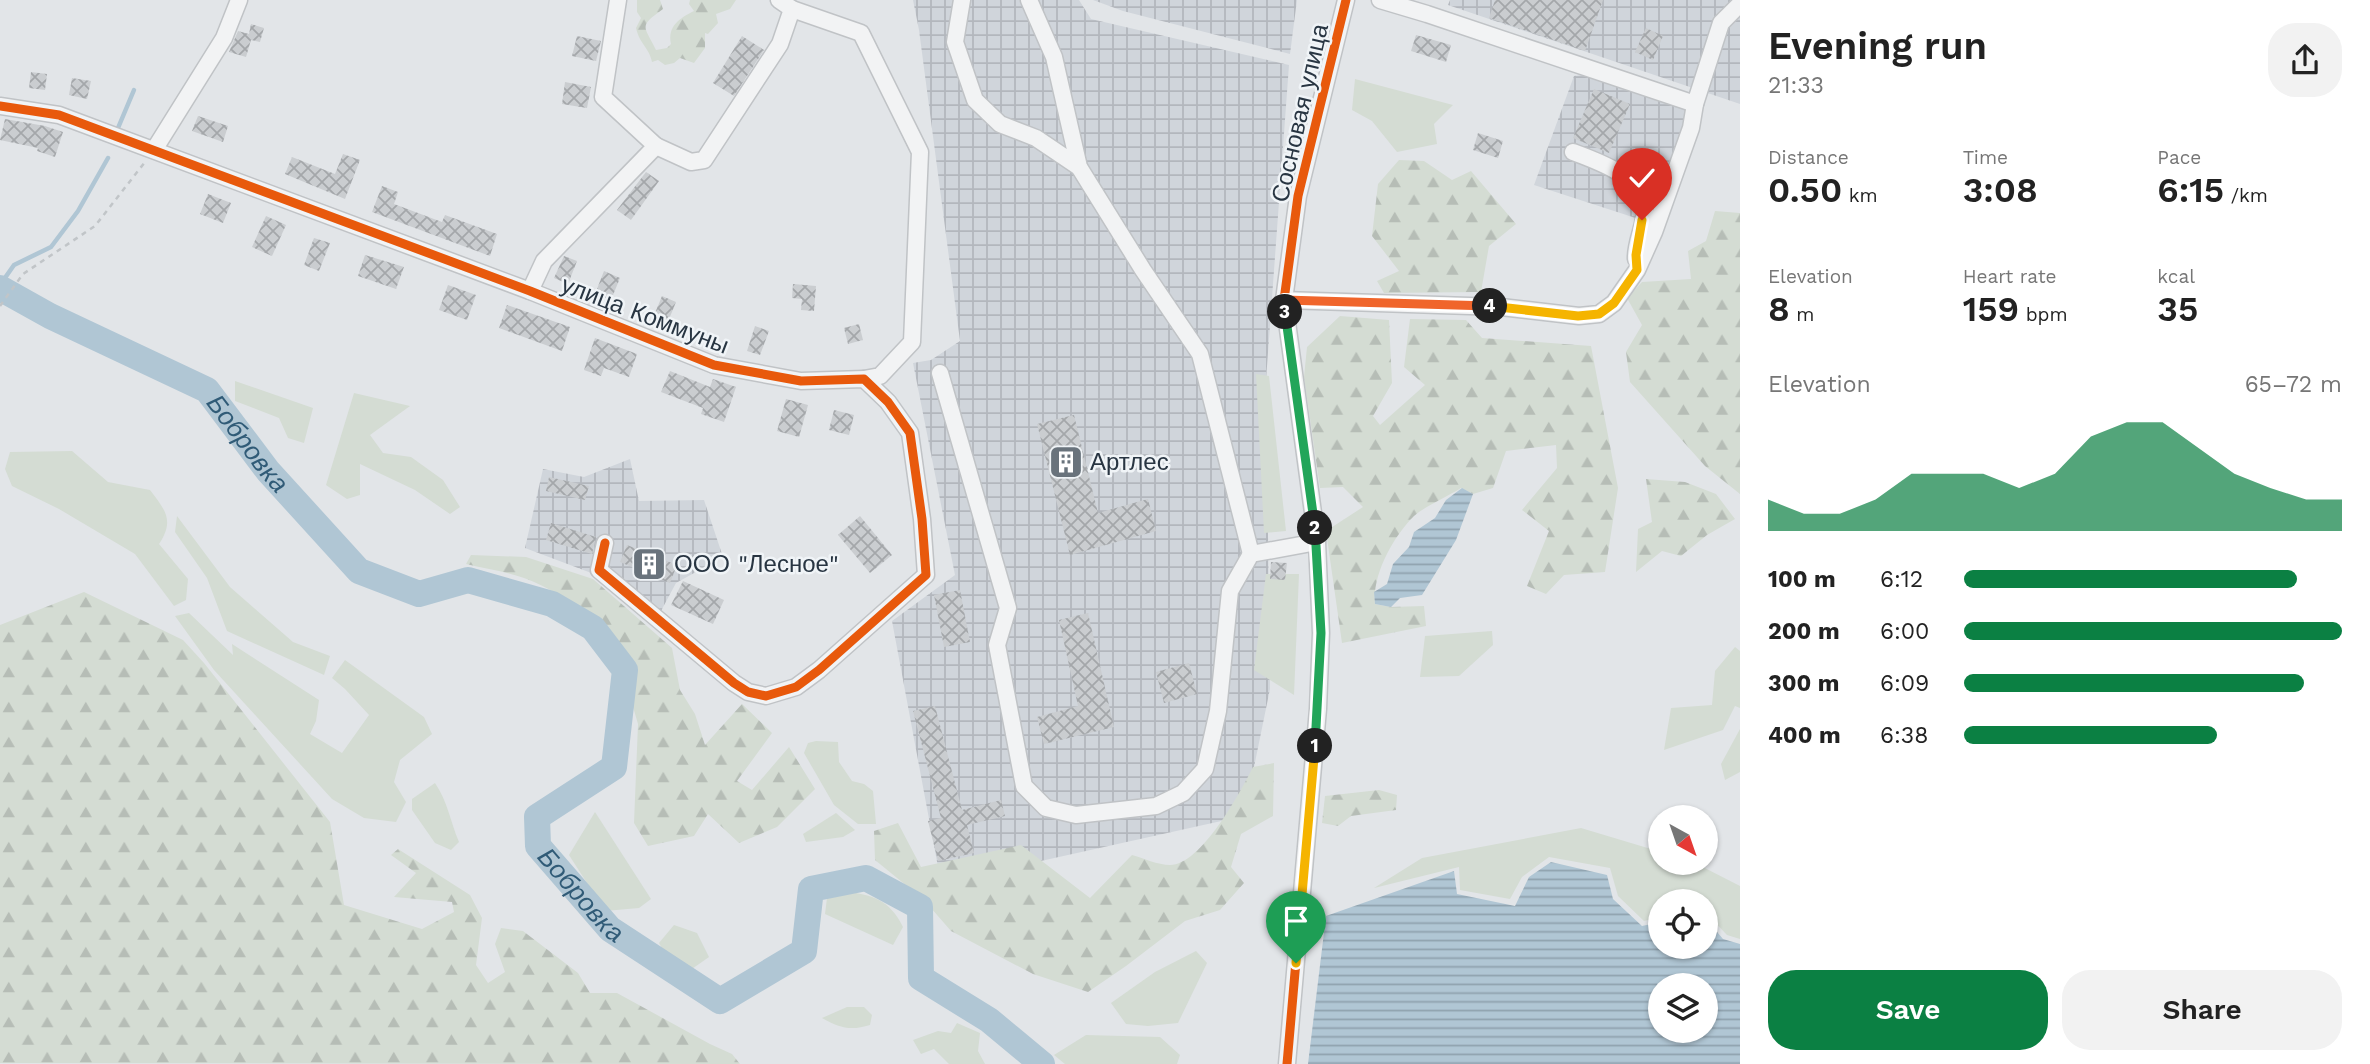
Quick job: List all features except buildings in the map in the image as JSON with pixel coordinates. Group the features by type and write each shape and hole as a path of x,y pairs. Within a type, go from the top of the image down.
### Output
{"street":[{"path":"154,150 224,38 239,0"},
{"path":"618,0 603,97 656,146 691,162 704,160 780,44 785,4 861,33 920,152 912,342 880,376 864,379"},
{"path":"962,0 955,42 975,100 1000,124 1036,138 1079,167"},
{"path":"940,373 1008,608 997,645 1024,786 1046,808 1076,815 1156,806 1183,793 1205,769 1218,711 1230,591 1251,554 1200,354 1143,270 1079,167 1054,57 1029,0"},
{"name":"Сосновая улица","path":"1287,1064 1319,696 1321,633 1317,542 1284,300 1298,195 1346,0"},
{"path":"1380,0 1435,8 1695,104"},
{"path":"1284,300 1501,307 1578,316 1599,314 1614,303 1637,270 1654,232 1691,128 1695,104 1721,23 1740,4"},
{"name":"улица Коммуны","path":"0,106 59,115 530,291 714,365 801,381 864,379"},
{"path":"530,291 544,261 656,146"},
{"path":"1573,152 1609,165 1637,188 1645,206 1636,255 1637,270"},
{"path":"605,543 599,570 734,683 748,692 766,696 796,687 819,670 926,575 922,519 910,433 888,402 864,379"},
{"path":"1251,554 1317,542"}],"path":[{"path":"0,306 23,274 95,226 154,150"}],"shaded area":[{"name":"Артлес","path":"913,0 1079,0 1091,19 1289,65 1266,380 1270,689 1244,816 941,883 892,621 955,575 913,363 931,360 960,341"},
{"path":"1093,0 1297,0 1290,54 1123,11"},
{"path":"1450,0 1740,0 1740,104 1448,5"},
{"path":"1589,74 1690,108 1651,223 1534,185 1574,76"},
{"name":"ООО \"Лесное\"","path":"630,459 639,501 704,500 723,557 676,583 654,624 594,574 525,548 543,469 584,477"}],"green space":[{"path":"637,0 660,0 663,9 650,19 646,27 656,50 667,48 671,44 673,27 694,11 689,4 690,0 736,0 730,9 716,14 718,23 708,34 705,33 705,48 694,63 680,58 665,65 658,60 652,62 638,34 636,28 641,18 637,12"},
{"path":"1355,79 1453,105 1434,124 1437,144 1397,152 1372,121 1352,110"},
{"path":"1399,160 1424,161 1452,180 1471,171 1516,224 1489,246 1481,292 1384,293 1377,281 1399,271 1372,236 1378,184"},
{"path":"1715,211 1740,213 1740,494 1705,466 1630,382 1626,352 1642,325 1627,298 1642,282 1691,279 1688,251 1706,241"},
{"path":"1340,316 1389,320 1392,383 1373,416 1380,425 1425,385 1404,367 1410,319 1466,320 1482,338 1591,346 1618,488 1605,572 1564,575 1546,594 1527,586 1549,531 1522,510 1557,468 1556,445 1506,451 1493,488 1473,494 1461,488 1425,508 1406,525 1380,569 1375,604 1391,607 1424,606 1426,626 1342,643 1326,531 1363,507 1343,487 1320,488 1304,377 1307,347"},
{"path":"1256,374 1269,376 1286,531 1264,533"},
{"path":"235,381 313,408 304,443 288,438 279,418 235,401"},
{"path":"354,393 410,406 370,435 383,453 411,457 443,480 460,507 450,514 415,490 360,464 360,495 347,499 326,485"},
{"path":"72,451 108,482 150,490 160,504 167,522 159,544 188,579 186,600 174,606 135,554 59,509 12,486 5,469 10,452"},
{"path":"1646,479 1685,482 1716,494 1735,519 1707,535 1681,556 1662,551 1636,572 1638,529 1652,522"},
{"path":"177,516 230,587 293,642 330,656 324,675 227,631 207,578 175,532"},
{"path":"471,555 526,557 593,579 672,648 680,690 695,714 705,745 742,704 772,733 737,781 752,790 789,747 815,789 777,827 739,843 708,814 694,836 648,846 634,823 638,724 631,700 637,668 600,628 573,604 542,585 524,578 466,564"},
{"path":"1266,574 1299,574 1294,695 1254,670"},
{"path":"84,592 183,640 204,663 330,822 344,905 422,929 454,912 452,902 394,897 416,873 391,855 398,849 470,895 482,918 476,965 488,983 505,972 495,944 501,928 523,931 578,973 590,993 617,993 732,1054 740,1064 0,1063 0,625"},
{"path":"189,613 233,655 232,644 319,700 316,721 310,734 342,753 369,715 332,678 345,660 424,717 432,734 400,760 394,782 406,802 396,822 364,818 332,799 214,670 175,616"},
{"path":"1492,631 1493,645 1459,676 1420,677 1425,636"},
{"path":"1735,647 1740,651 1740,708 1735,706 1723,730 1664,750 1671,708 1712,705 1715,671"},
{"path":"1740,729 1740,772 1725,780 1721,764"},
{"path":"838,742 839,762 852,781 864,784 873,791 876,824 858,824 834,805 804,753 808,743"},
{"path":"1274,763 1273,816 1241,834 1231,867 1244,883 1220,910 1185,921 1088,992 1033,974 951,931 924,900 875,860 874,831 898,823 921,867 1021,845 1090,898 1132,855 1170,865 1182,862 1206,841 1218,826 1253,767"},
{"path":"435,783 446,804 459,842 451,850 435,843 412,810 412,799"},
{"path":"1379,790 1397,795 1396,810 1351,816 1338,826 1322,823 1325,796"},
{"path":"595,812 651,899 639,908 605,911 569,855"},
{"path":"836,813 855,830 843,837 806,842 803,834"},
{"path":"1581,828 1648,848 1648,875 1718,875 1740,886 1740,939 1727,935 1718,926 1718,889 1648,889 1648,920 1644,921 1618,896 1610,868 1549,857 1522,877 1510,899 1460,890 1459,867 1374,888 1422,858"},
{"path":"844,891 879,900 892,910 903,927 893,945 825,914 827,898"},
{"path":"674,925 697,933 709,957 689,971 668,959 659,943"},
{"path":"1196,951 1207,963 1178,1023 1148,1026 1126,1024 1111,1003 1155,972"},
{"path":"847,1007 864,1007 872,1015 870,1025 845,1027 822,1018"},
{"path":"957,1023 980,1033 978,1051 985,1064 949,1064 934,1049 921,1054 913,1040 938,1031 951,1033"},
{"path":"1086,1035 1160,1037 1180,1055 1177,1064 1065,1064 1054,1055"}],"water":[{"path":"1462,488 1473,494 1456,540 1422,595 1400,598 1391,607 1375,604 1374,592 1387,584 1393,564 1409,547 1414,532 1435,518 1446,500"},
{"path":"1551,862 1607,875 1613,899 1642,926 1648,925 1648,959 1718,959 1718,933 1723,939 1740,944 1740,1064 1308,1064 1326,916 1454,871 1457,894 1515,906 1529,877"}],"waterway":[{"path":"118,128 134,90"},
{"path":"0,285 14,265 51,247 78,211 108,158"},
{"name":"Бобровка","path":"0,288 50,316 207,390 268,471 359,571 419,594 468,580 552,604 593,628 625,670 614,767 537,817 538,846 610,929 720,1001 804,951 811,889 866,878 920,907 921,978 989,1020 1042,1064"}],"cycle path":[{"path":"1287,1064 1318,709 1321,633 1317,542 1284,300 1298,196 1346,0"},
{"path":"0,106 59,115 530,291 714,365 801,381 864,379 888,402 910,433 922,519 926,575 819,670 796,687 766,696 748,692 734,683 599,570 605,543"}],"place":[{"name":"Артлес","path":"1066,462"},
{"name":"ООО \"Лесное\"","path":"649,564"}],"route":[{"path":"1296,963 1318,709 1321,633 1317,542 1284,300 1501,307 1578,316 1599,314 1614,303 1637,270 1636,255 1642,220"}]}
